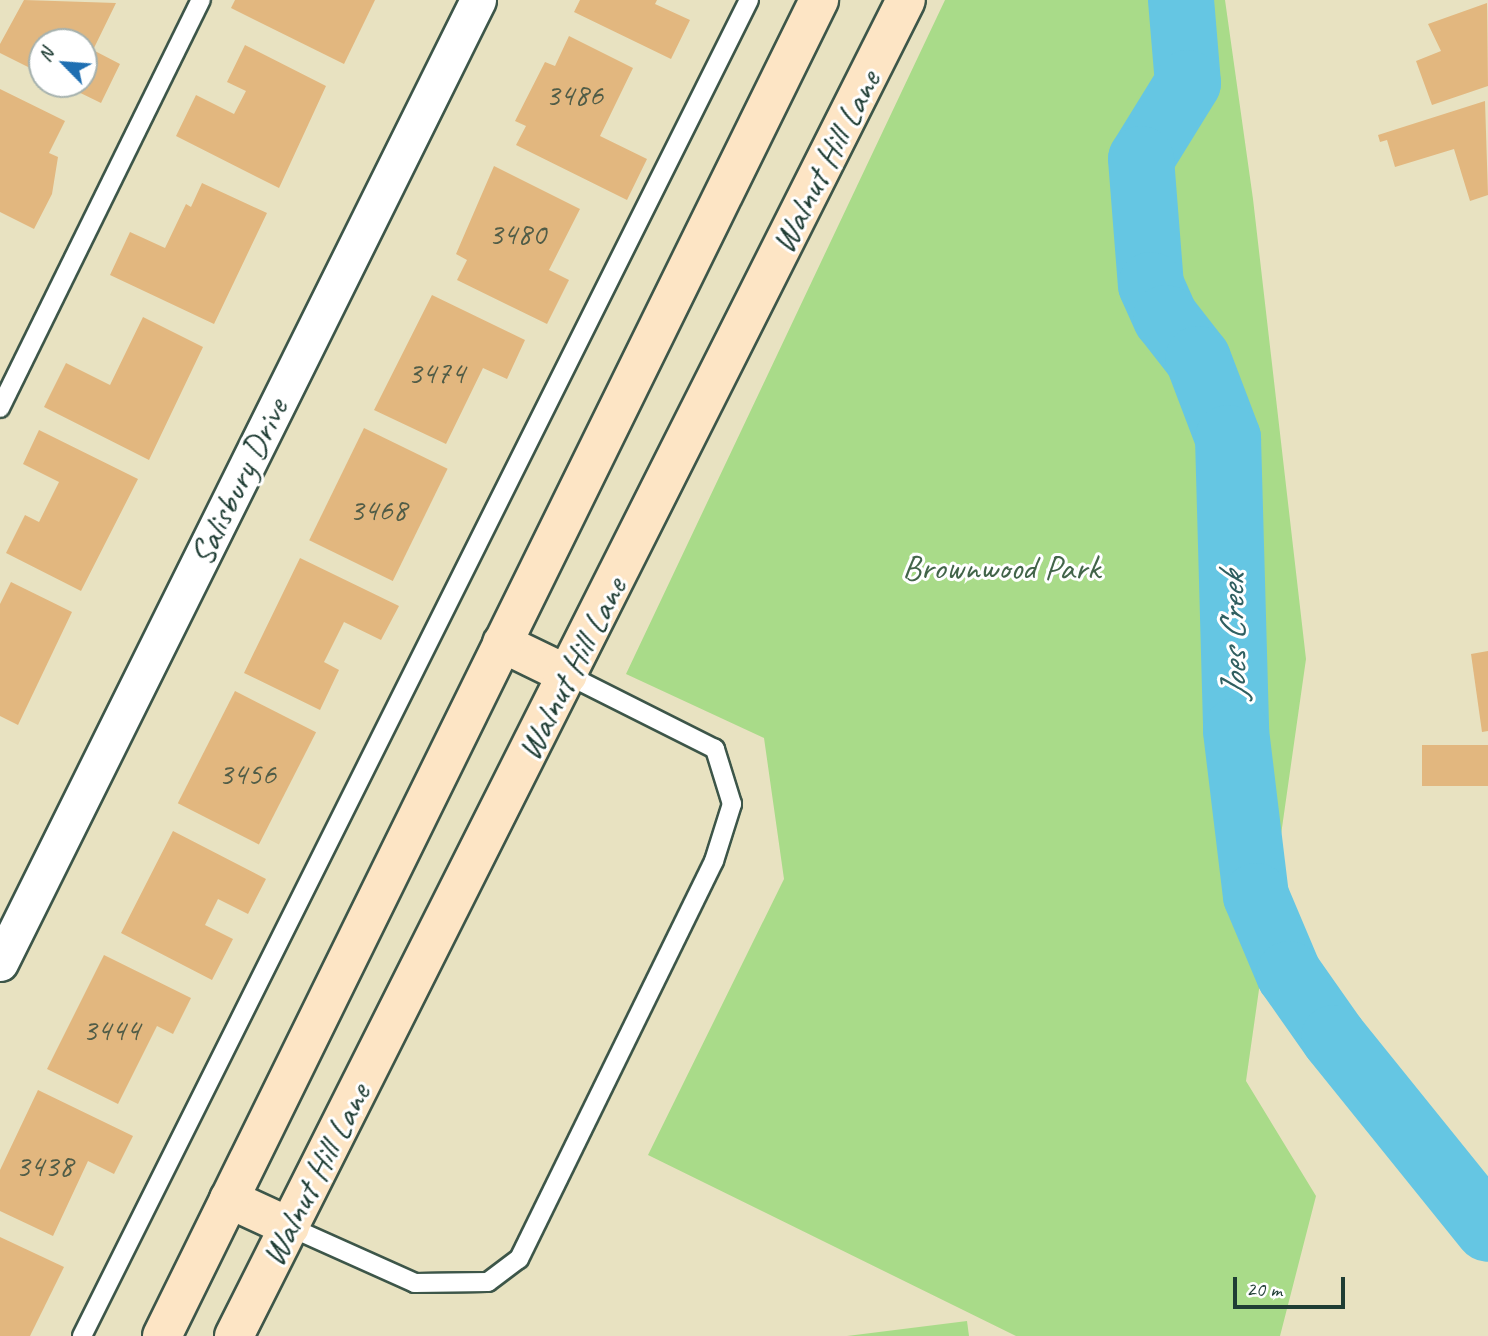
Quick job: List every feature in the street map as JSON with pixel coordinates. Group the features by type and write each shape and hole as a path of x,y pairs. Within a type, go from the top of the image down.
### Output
{"main road":[{"name":"Walnut Hill Lane","path":"162,1336 819,0"},
{"name":"Walnut Hill Lane","path":"234,1336 906,0"},
{"path":"502,643 568,676"},
{"path":"229,1199 290,1227"}],"street":[{"name":"Salisbury Drive","path":"0,963 478,0"}],"lane":[{"path":"0,408 201,0"},
{"path":"82,1336 749,0"},
{"path":"290,1227 415,1283 488,1282 519,1259 714,860 732,804 715,749 568,676"}],"green space":[{"name":"Brownwood Park","path":"945,0 1225,0 1253,199 1306,659 1246,1081 1316,1196 1280,1336 1016,1336 648,1155 784,879 764,738 626,674"},
{"path":"967,1321 969,1336 847,1336"}],"building":[{"path":"24,0 116,3 98,40 98,28 28,28 28,67 0,53 0,44"},
{"path":"235,0 375,0 344,64 231,8"},
{"path":"580,0 657,0 655,4 690,20 671,59 574,12"},
{"path":"1487,3 1488,86 1432,105 1416,61 1441,51 1428,24"},
{"path":"569,36 633,68 600,136 647,159 627,200 516,145 526,126 515,121 545,62 555,66"},
{"path":"245,45 326,86 279,188 176,136 196,95 234,114 246,91 227,82"},
{"path":"98,53 120,64 101,103 91,98 98,98"},
{"path":"0,89 65,121 49,153 58,157 52,194 34,229 0,212"},
{"path":"1485,101 1488,195 1470,201 1454,149 1395,167 1387,140 1380,142 1378,135"},
{"path":"494,166 580,209 549,270 569,280 547,324 457,280 467,260 456,254"},
{"path":"202,183 267,213 214,324 110,275 130,232 165,248 186,204 191,207"},
{"path":"432,295 525,340 507,379 483,368 446,444 374,410"},
{"path":"143,317 203,347 149,460 44,407 66,363 110,385"},
{"path":"364,428 448,469 393,581 309,540"},
{"path":"39,430 138,479 81,591 6,553 25,515 39,522 59,482 23,464"},
{"path":"300,558 399,606 381,640 344,622 324,662 339,670 320,710 244,673"},
{"path":"11,582 72,612 18,725 0,716 0,604"},
{"path":"1488,651 1488,731 1482,732 1471,654"},
{"path":"235,691 316,732 259,845 178,803"},
{"path":"1422,745 1488,745 1488,786 1422,786"},
{"path":"173,831 266,879 248,914 218,899 205,925 233,939 212,980 121,933"},
{"path":"104,955 191,998 173,1034 157,1026 118,1104 47,1069"},
{"path":"38,1090 133,1136 114,1174 88,1161 53,1236 0,1211 0,1170"},
{"path":"0,1237 64,1267 30,1336 0,1336"}],"waterway":[{"name":"Joes Creek","path":"1181,0 1188,83 1141,159 1151,285 1166,318 1198,359 1228,438 1236,731 1256,896 1289,974 1334,1038 1488,1229"}]}
